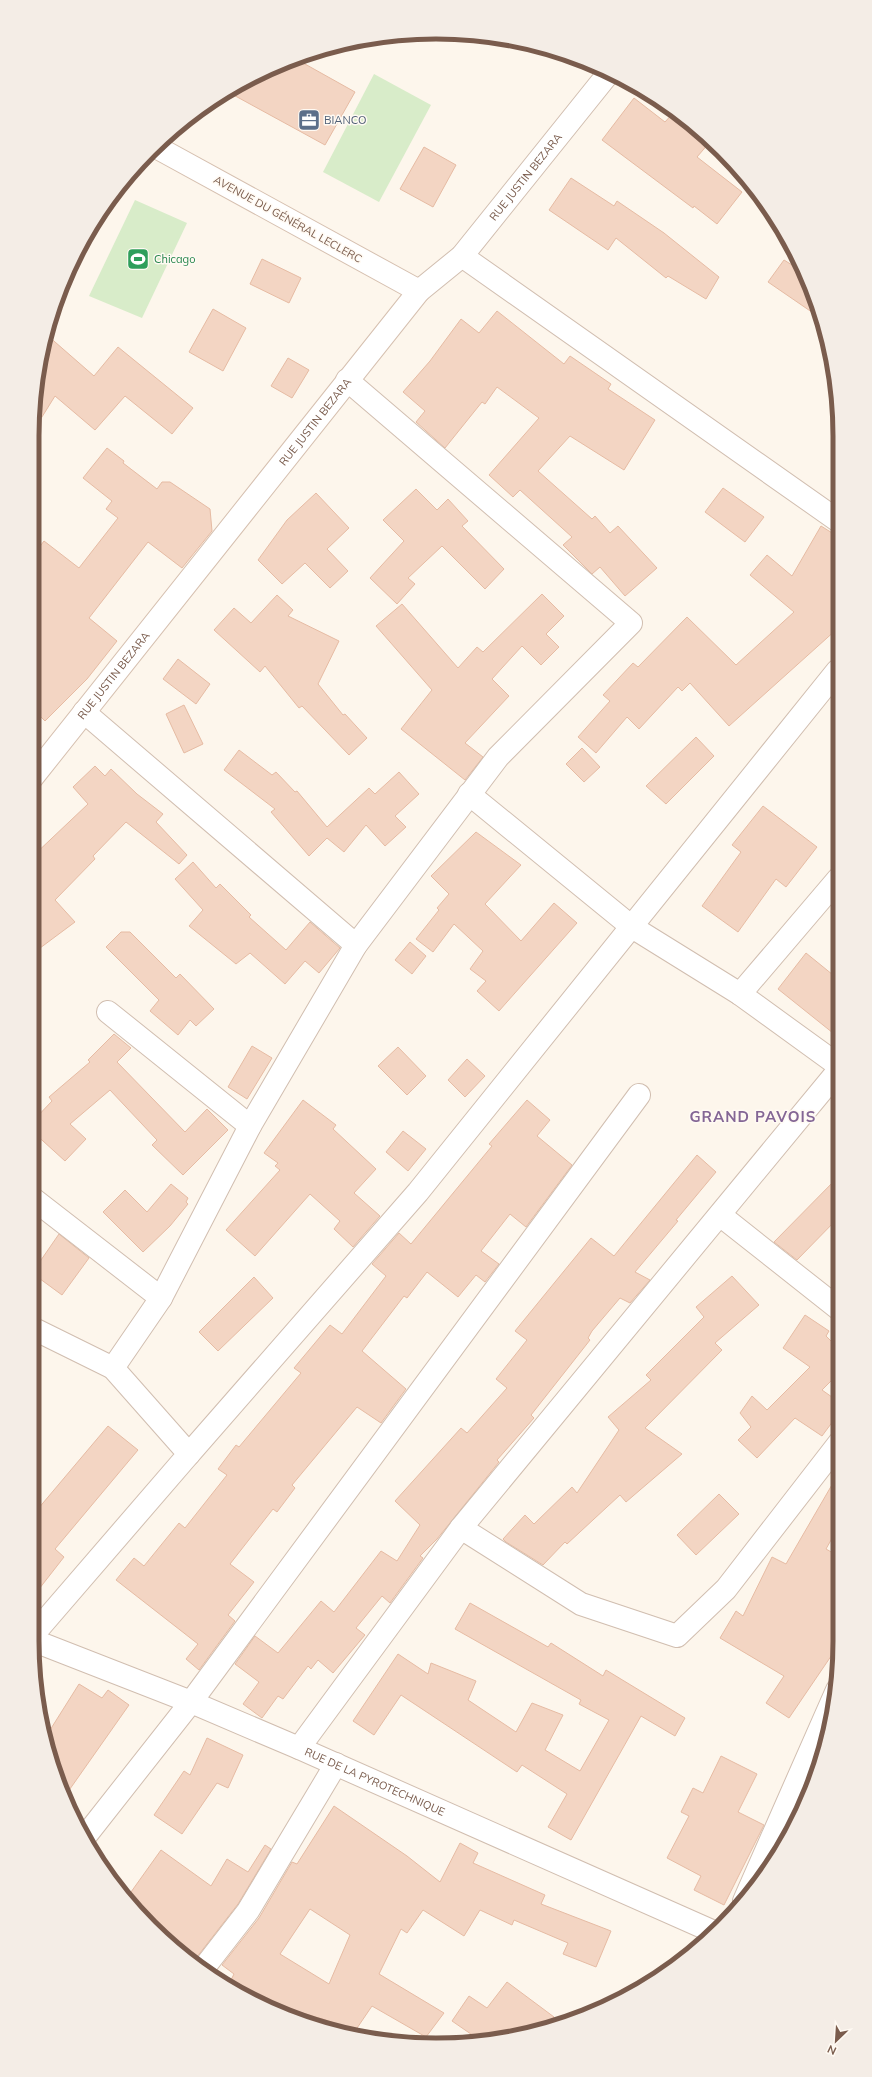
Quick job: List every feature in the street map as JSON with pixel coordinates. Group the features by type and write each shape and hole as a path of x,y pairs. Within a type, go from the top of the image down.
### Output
{"street":[{"name":"RUE JUSTIN BEZARA","path":"39,769 419,291 462,256 606,77"},
{"name":"AVENUE DU GÉNÉRAL LECLERC","path":"161,150 419,291"},
{"path":"462,256 833,517"},
{"path":"113,1368 161,1298 250,1126 356,945 498,757 631,623 347,380"},
{"path":"39,1628 418,1192 833,676"},
{"path":"84,712 356,945"},
{"path":"469,794 632,927 740,994 833,1061"},
{"path":"740,994 833,885"},
{"path":"108,1012 250,1126"},
{"path":"299,1748 461,1528 833,1077"},
{"path":"88,1833 191,1702 639,1095"},
{"path":"39,1203 161,1298"},
{"path":"720,1215 833,1304"},
{"path":"39,1331 113,1368 189,1454"},
{"path":"461,1528 581,1604 676,1636 726,1589 833,1452"},
{"name":"RUE DE LA PYROTECHNIQUE","path":"39,1643 191,1702 299,1748 709,1930"},
{"path":"753,1881 825,1718"},
{"path":"206,1965 248,1912 336,1764"}],"green space":[{"path":"374,74 431,105 379,202 323,172"},
{"name":"Chicago","path":"135,200 187,223 142,318 89,296"}],"building":[{"name":"BIANCO","path":"302,62 355,92 325,145 233,95 260,80"},
{"path":"634,98 665,122 671,116 698,138 707,146 697,157 742,192 717,224 694,206 693,208 602,140"},
{"path":"424,147 456,165 433,207 400,189"},
{"path":"571,178 614,206 617,201 664,233 719,277 706,299 668,276 666,278 616,238 608,250 549,210"},
{"path":"262,259 301,278 289,303 250,284"},
{"path":"784,260 795,267 813,313 768,282"},
{"path":"213,309 246,328 223,371 189,352"},
{"path":"497,311 564,364 570,356 611,384 608,389 655,420 624,470 570,436 538,471 592,519 595,516 610,533 618,526 657,568 625,596 600,567 592,574 563,545 572,537 520,490 513,497 489,475 539,418 497,387 485,404 482,402 445,448 416,422 425,411 403,392 430,361 461,319 479,333"},
{"path":"52,339 94,376 118,347 193,408 172,434 125,396 95,430 55,396 40,421 42,384"},
{"path":"288,358 309,370 292,398 271,386"},
{"path":"107,448 124,461 123,463 157,489 162,482 170,482 210,509 212,531 182,568 148,542 89,618 117,641 87,679 45,721 39,715 39,548 44,541 79,568 118,518 106,509 112,501 83,478"},
{"path":"723,488 764,517 745,542 705,512"},
{"path":"416,489 437,510 448,499 468,521 462,526 504,569 485,589 442,546 408,578 415,584 397,604 370,578 404,541 383,520"},
{"path":"316,493 349,528 327,549 348,571 330,588 305,563 282,584 258,560 287,520"},
{"path":"821,526 833,534 833,633 729,726 690,683 682,691 678,687 639,729 627,717 596,753 578,737 610,701 603,695 633,663 638,667 687,617 736,665 794,612 750,575 767,555 792,576"},
{"path":"542,594 564,616 546,634 559,647 541,665 522,646 492,679 509,696 465,743 483,757 465,780 401,729 432,690 376,626 402,604 458,668 477,647 483,652"},
{"path":"277,595 293,610 288,616 339,641 318,684 343,715 345,714 367,738 349,755 302,706 299,708 265,666 260,672 214,630 234,608 251,623"},
{"path":"178,659 210,684 196,704 163,679"},
{"path":"184,705 203,744 184,753 166,714"},
{"path":"696,737 714,756 666,804 646,786"},
{"path":"582,748 600,767 584,782 566,764"},
{"path":"239,750 272,775 276,772 295,792 297,791 327,827 369,788 375,794 399,772 419,794 395,816 406,827 385,846 366,825 344,852 327,838 309,856 271,812 275,809 224,770"},
{"path":"95,766 105,776 111,769 137,794 163,814 156,822 187,855 179,864 126,822 93,856 95,859 55,900 75,922 39,949 39,850 88,804 73,787"},
{"path":"763,806 817,847 786,887 776,879 738,932 702,906 741,852 732,845"},
{"path":"476,832 521,865 485,904 521,941 554,903 577,923 499,1011 477,991 486,981 470,969 483,951 454,924 433,952 416,939 439,910 437,908 449,894 431,876"},
{"path":"193,862 216,888 220,884 251,915 249,917 286,950 310,922 340,948 319,973 305,961 285,984 250,953 236,964 189,926 203,910 175,879"},
{"path":"121,932 130,932 176,978 180,974 214,1009 196,1026 190,1020 178,1035 150,1011 159,1000 106,947"},
{"path":"410,942 426,956 412,974 395,960"},
{"path":"806,953 833,975 833,1033 778,989"},
{"path":"114,1034 131,1048 117,1062 185,1132 207,1109 228,1130 183,1175 152,1145 157,1140 110,1090 70,1124 86,1139 65,1161 39,1137 39,1115 52,1101 49,1097 90,1062 88,1060"},
{"path":"252,1046 272,1058 247,1099 228,1087"},
{"path":"398,1047 426,1076 407,1095 378,1066"},
{"path":"467,1059 485,1076 465,1097 448,1080"},
{"path":"303,1100 336,1125 333,1129 376,1169 354,1193 380,1216 353,1247 334,1229 340,1221 310,1194 255,1256 226,1230 280,1170 275,1166 278,1163 264,1153"},
{"path":"527,1100 550,1120 537,1136 572,1165 526,1227 510,1214 481,1251 499,1264 485,1282 476,1275 458,1297 427,1272 407,1298 404,1296 362,1351 406,1389 381,1423 357,1407 292,1485 295,1488 277,1512 273,1509 230,1564 254,1582 228,1615 235,1621 199,1670 186,1659 198,1644 116,1580 134,1558 144,1566 179,1523 185,1528 227,1475 218,1469 236,1445 239,1447 301,1373 294,1368 330,1325 342,1334 386,1276 372,1264 399,1233 411,1244 492,1146 489,1144"},
{"path":"403,1131 426,1149 408,1171 386,1152"},
{"path":"697,1155 716,1172 676,1220 678,1221 635,1272 650,1280 630,1303 620,1298 592,1331 588,1338 590,1340 531,1415 534,1418 497,1460 499,1462 437,1539 420,1556 423,1558 390,1603 382,1596 356,1628 365,1635 333,1673 318,1660 311,1669 308,1666 283,1699 278,1696 262,1718 243,1704 259,1682 235,1664 255,1636 278,1653 321,1601 334,1612 381,1551 397,1561 420,1525 395,1501 461,1428 467,1433 507,1388 496,1379 527,1340 515,1331 591,1238 614,1256"},
{"path":"833,1182 833,1223 797,1260 774,1242"},
{"path":"171,1184 188,1198 186,1202 188,1204 170,1226 143,1252 103,1212 125,1190 147,1212"},
{"path":"59,1234 89,1258 62,1295 39,1278 39,1263"},
{"path":"732,1276 759,1305 715,1343 722,1350 645,1428 682,1454 626,1502 620,1495 567,1544 565,1542 543,1565 506,1542 503,1539 525,1515 534,1524 572,1487 577,1493 619,1430 608,1417 651,1380 646,1375 704,1317 696,1307"},
{"path":"254,1277 273,1298 218,1351 199,1332"},
{"path":"805,1315 829,1331 826,1336 833,1343 833,1379 822,1390 833,1398 833,1421 822,1436 795,1418 757,1458 738,1440 751,1427 740,1413 752,1396 767,1410 810,1367 783,1348"},
{"path":"108,1426 138,1450 55,1549 64,1557 39,1589 39,1508"},
{"path":"833,1483 833,1536 826,1549 833,1553 832,1654 789,1718 766,1703 784,1676 720,1638 736,1611 743,1616 772,1557 786,1564"},
{"path":"719,1494 739,1514 696,1555 677,1535"},
{"path":"470,1603 548,1647 551,1643 603,1676 606,1670 685,1718 675,1736 641,1716 571,1840 548,1827 567,1794 522,1765 517,1772 401,1695 374,1735 353,1721 398,1654 428,1674 431,1663 476,1681 468,1700 516,1732 532,1703 563,1715 545,1750 580,1771 609,1720 579,1704 581,1700 455,1629"},
{"path":"79,1684 102,1698 108,1690 129,1705 68,1791 60,1769 50,1730"},
{"path":"207,1738 243,1755 228,1788 217,1783 182,1834 154,1815 184,1771 190,1775"},
{"path":"721,1756 757,1774 738,1812 764,1825 724,1905 694,1890 701,1876 667,1858 689,1816 681,1812 693,1788 703,1793"},
{"path":"334,1806 407,1856 440,1882 460,1843 478,1853 473,1863 545,1895 541,1904 611,1931 596,1967 563,1954 568,1943 514,1920 512,1925 480,1910 464,1936 423,1910 407,1933 401,1929 379,1974 444,2013 426,2037 372,2006 356,2029 336,2025 332,2022 296,2011 295,2012 260,1997 231,1980 234,1974 222,1965 259,1918 292,1862 297,1864","holes":["310,1909 350,1935 329,1984 280,1954"]},
{"path":"265,1845 271,1849 238,1904 196,1958 155,1922 130,1894 161,1850 211,1886 227,1859 248,1872"},
{"path":"507,1982 554,2017 551,2021 539,2024 488,2035 474,2036 452,2021 469,1996 487,2008"}],"place":[{"name":"BIANCO","path":"309,120"},
{"name":"Chicago","path":"138,259"}],"district":[{"name":"GRAND PAVOIS","path":"753,1116"}]}
